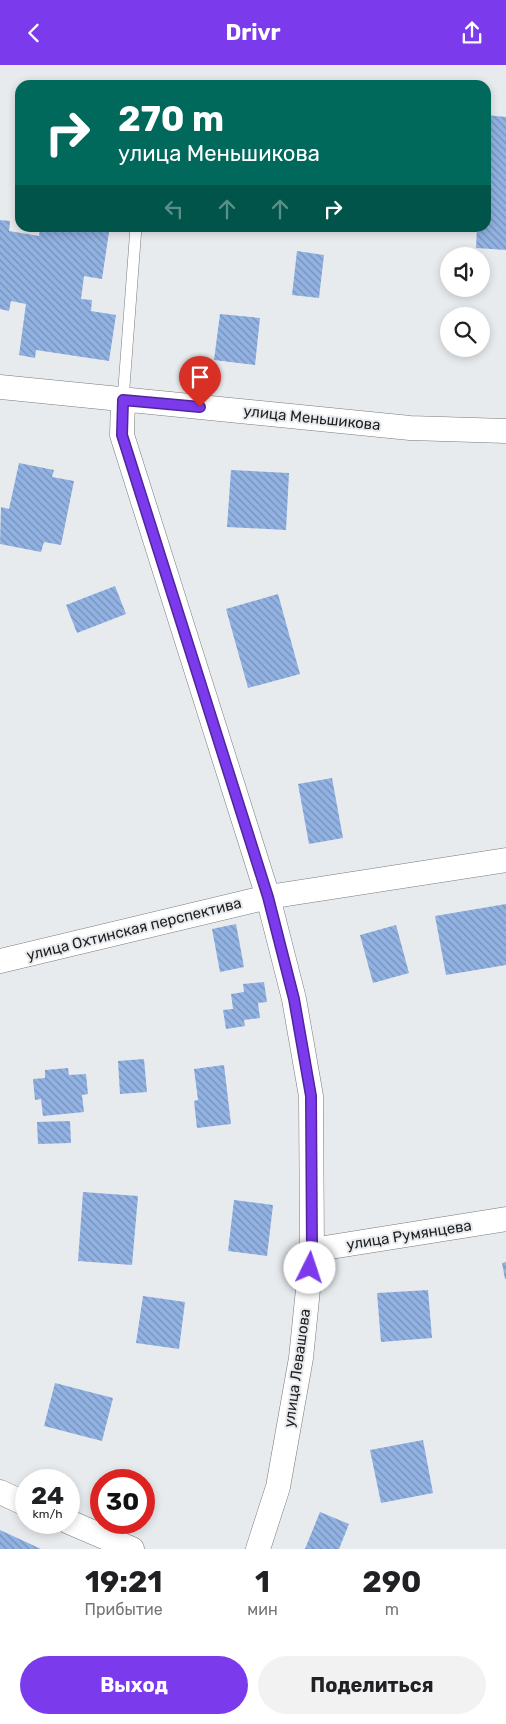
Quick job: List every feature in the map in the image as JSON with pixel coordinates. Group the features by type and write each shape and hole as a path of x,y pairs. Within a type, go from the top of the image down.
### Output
{"street":[{"name":"улица Меньшикова","path":"0,387 410,428 506,431"},
{"name":"улица Левашова","path":"123,400 122,435 268,897 294,999 311,1096 312,1250 301,1358 278,1487 258,1549"},
{"name":"улица Охтинская перспектива","path":"0,961 268,897 506,860"},
{"name":"улица Румянцева","path":"312,1250 506,1219"},
{"path":"0,1493 15,1499"},
{"path":"80,1527 132,1549"}],"lane":[{"path":"123,400 136,232"}],"building":[{"path":"491,116 506,117 506,250 476,247 477,232 491,232"},
{"path":"0,220 10,221 9,231 39,236 39,232 109,232 102,279 84,276 81,299 92,300 91,311 116,315 109,361 36,350 35,358 19,355 26,304 11,301 9,311 0,309"},
{"path":"297,251 324,255 319,298 292,295"},
{"path":"220,314 260,318 255,365 214,360"},
{"path":"19,463 54,470 52,477 74,481 61,545 44,542 41,552 0,544 1,507 9,509"},
{"path":"231,470 289,473 286,530 227,527"},
{"path":"115,586 126,614 77,633 66,605"},
{"path":"278,594 300,674 248,688 226,609"},
{"path":"332,778 343,838 309,844 298,784"},
{"path":"506,904 506,965 446,975 435,916"},
{"path":"236,924 244,967 220,972 212,929"},
{"path":"396,925 409,973 373,983 360,935"},
{"path":"264,982 267,1002 258,1003 260,1018 244,1020 245,1026 226,1029 223,1010 233,1009 231,994 244,992 243,984"},
{"path":"144,1059 147,1092 120,1094 118,1061"},
{"path":"224,1065 231,1124 197,1128 194,1101 198,1100 194,1069"},
{"path":"68,1068 69,1075 86,1074 88,1094 82,1095 84,1112 43,1116 41,1099 35,1100 33,1079 45,1078 45,1070"},
{"path":"70,1121 71,1143 38,1144 37,1122"},
{"path":"83,1192 138,1196 132,1265 78,1261"},
{"path":"234,1200 273,1205 267,1256 228,1251"},
{"path":"506,1262 506,1279 505,1279 502,1263"},
{"path":"428,1290 432,1338 381,1342 377,1293"},
{"path":"143,1296 185,1302 179,1349 136,1343"},
{"path":"55,1383 113,1398 102,1441 44,1426"},
{"path":"423,1440 433,1493 381,1503 370,1450"},
{"path":"320,1512 349,1524 339,1549 305,1549"},
{"path":"0,1530 41,1549 0,1549"}],"route":[{"path":"200,407 123,400 122,435 268,897 294,999 311,1096 312,1250 310,1268"}]}
